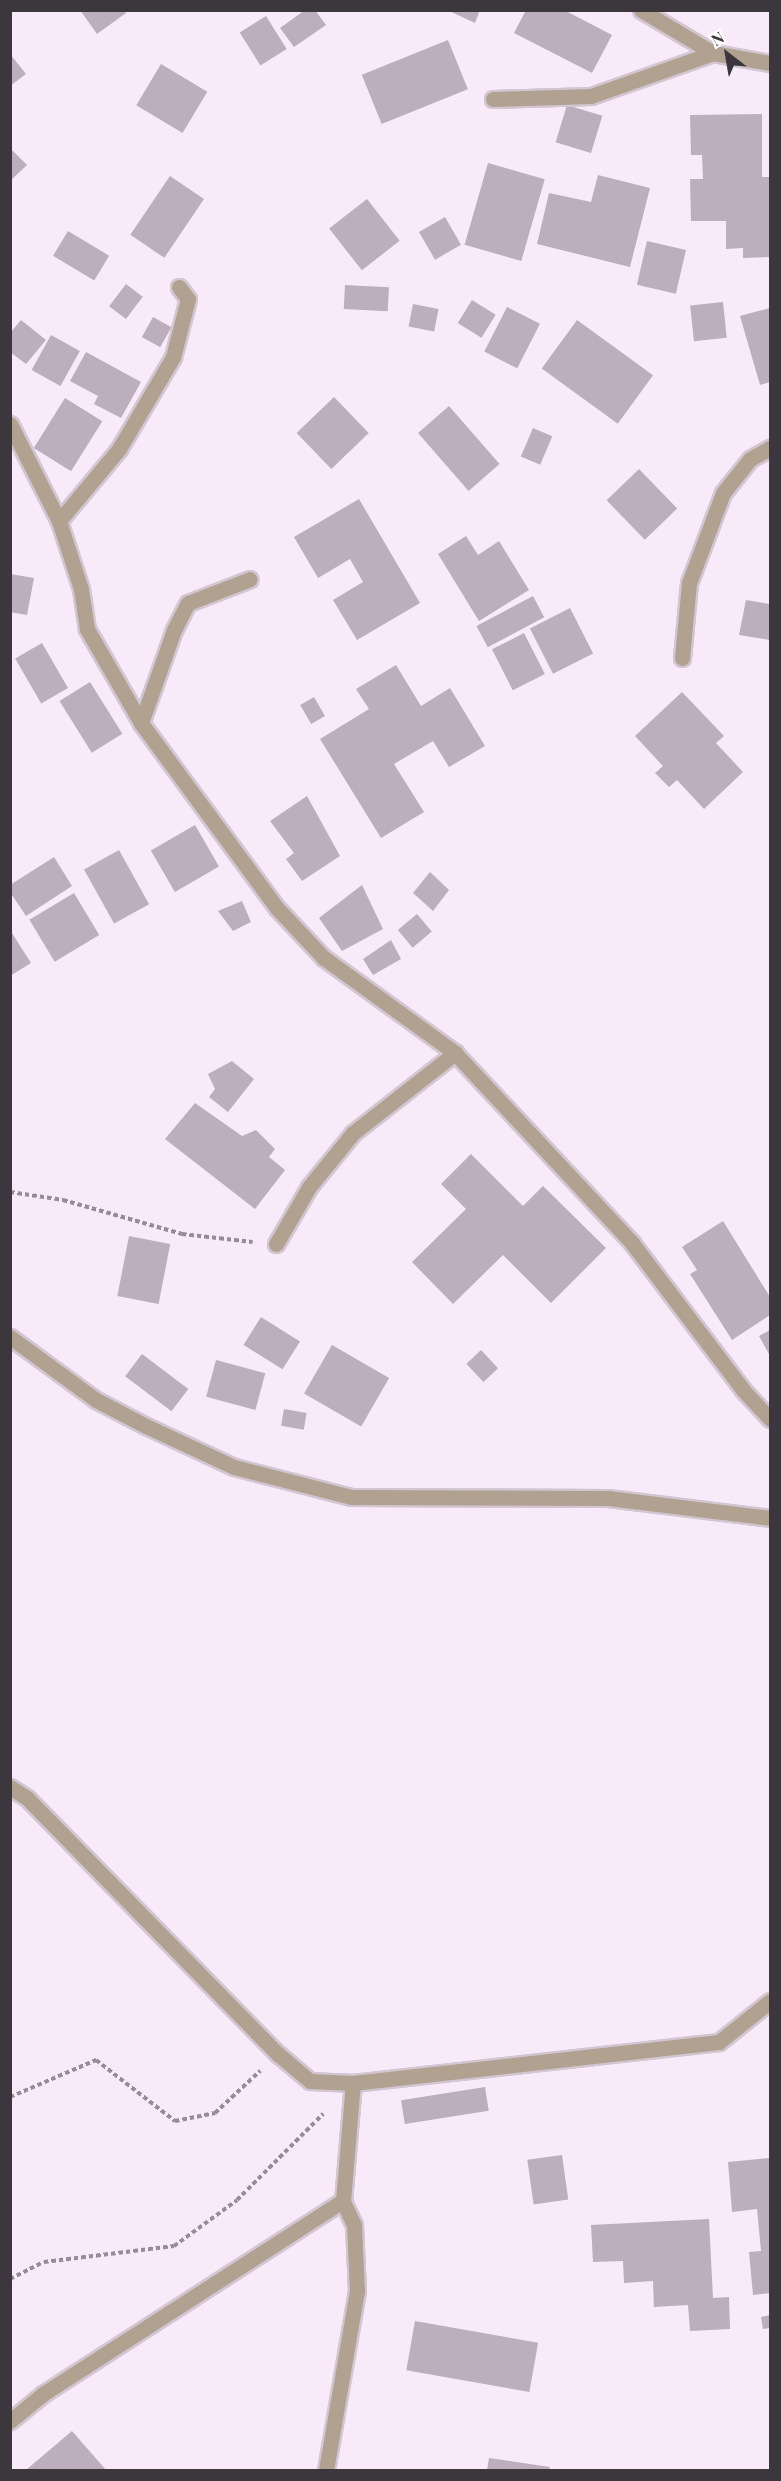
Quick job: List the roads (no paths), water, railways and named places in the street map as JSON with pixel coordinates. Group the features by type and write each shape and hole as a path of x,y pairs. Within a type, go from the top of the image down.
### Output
{"street":[{"path":"641,10 713,52 771,63"},
{"path":"493,99 591,96 713,52"},
{"path":"59,521 118,449 154,393 184,324 188,299 179,287"},
{"path":"10,424 59,521 81,589 87,629 141,723 277,908 324,958 455,1053 632,1243 743,1390 771,1419"},
{"path":"682,658 689,583 723,492 750,459 771,448"},
{"path":"141,723 174,630 189,603 250,579"},
{"path":"276,1245 309,1187 353,1133 455,1053"},
{"path":"10,1337 96,1400 146,1426 234,1467 351,1497 608,1498 771,1518"},
{"path":"10,1787 27,1798 278,2054 310,2081 353,2083 719,2042 771,2001"},
{"path":"326,2470 357,2291 354,2225 343,2201 353,2083"},
{"path":"10,2421 43,2394 343,2201"}]}
